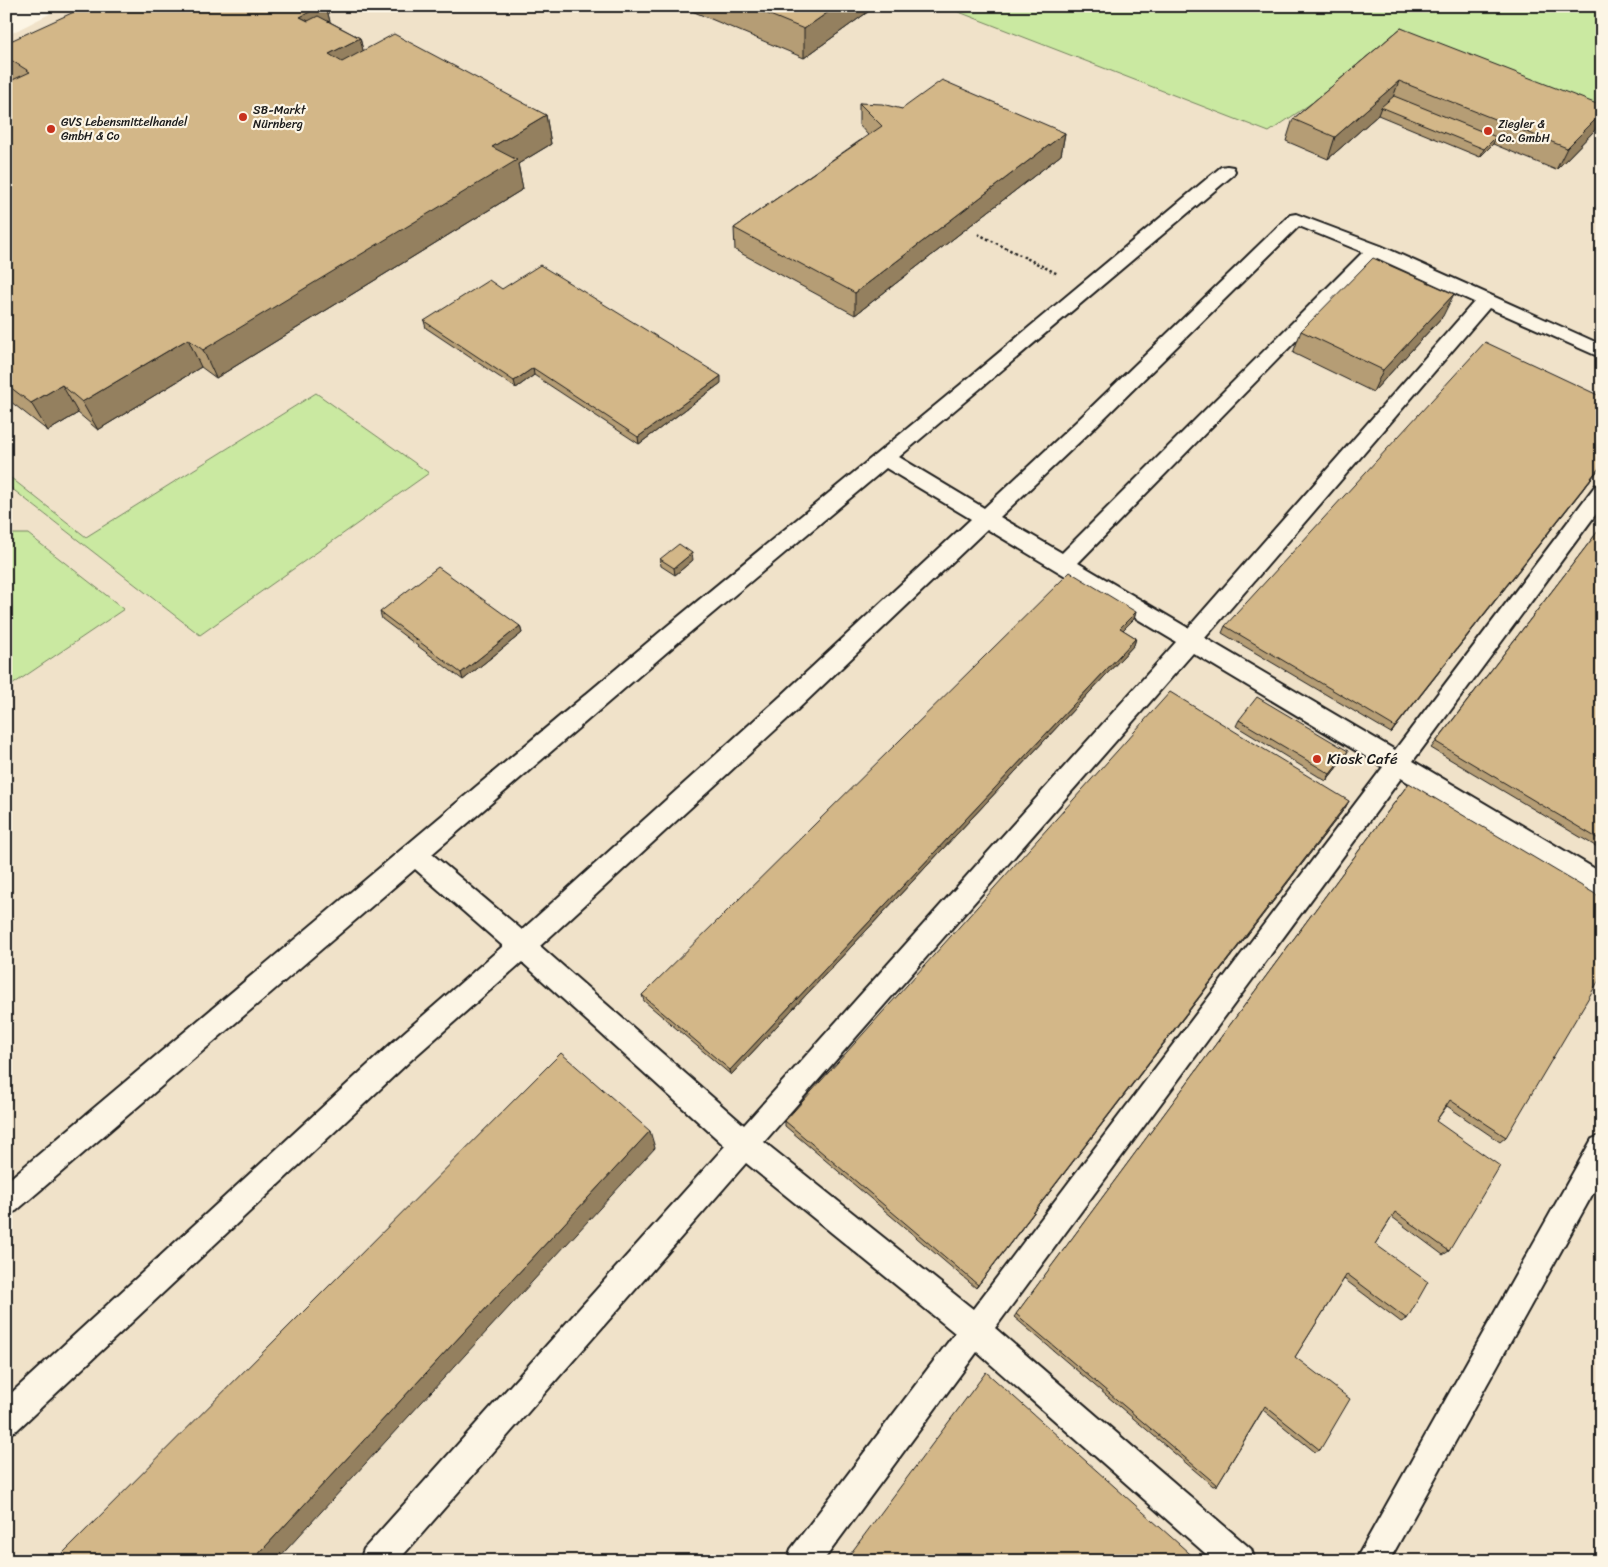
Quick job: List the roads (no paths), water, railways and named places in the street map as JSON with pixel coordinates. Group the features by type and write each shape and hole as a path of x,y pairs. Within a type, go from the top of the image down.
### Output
{"lane":[{"path":"6,1201 674,633 1227,171"},
{"path":"6,1419 402,1051 522,946 789,703 1084,426 1296,219 1375,250 1602,352"},
{"path":"1064,564 1375,250"},
{"path":"376,1561 1190,640 1485,300"},
{"path":"885,458 1602,886"},
{"path":"803,1561 1602,491"},
{"path":"415,854 522,946 744,1144 975,1330 1239,1561"},
{"path":"1371,1561 1602,1149"}],"place":[{"name":"SB-Markt Nürnberg","path":"243,117"},
{"name":"GVS Lebensmittelhandel GmbH & Co","path":"51,129"},
{"name":"Ziegler & Co. GmbH","path":"1488,131"},
{"name":"Kiosk Café","path":"1317,759"}]}
